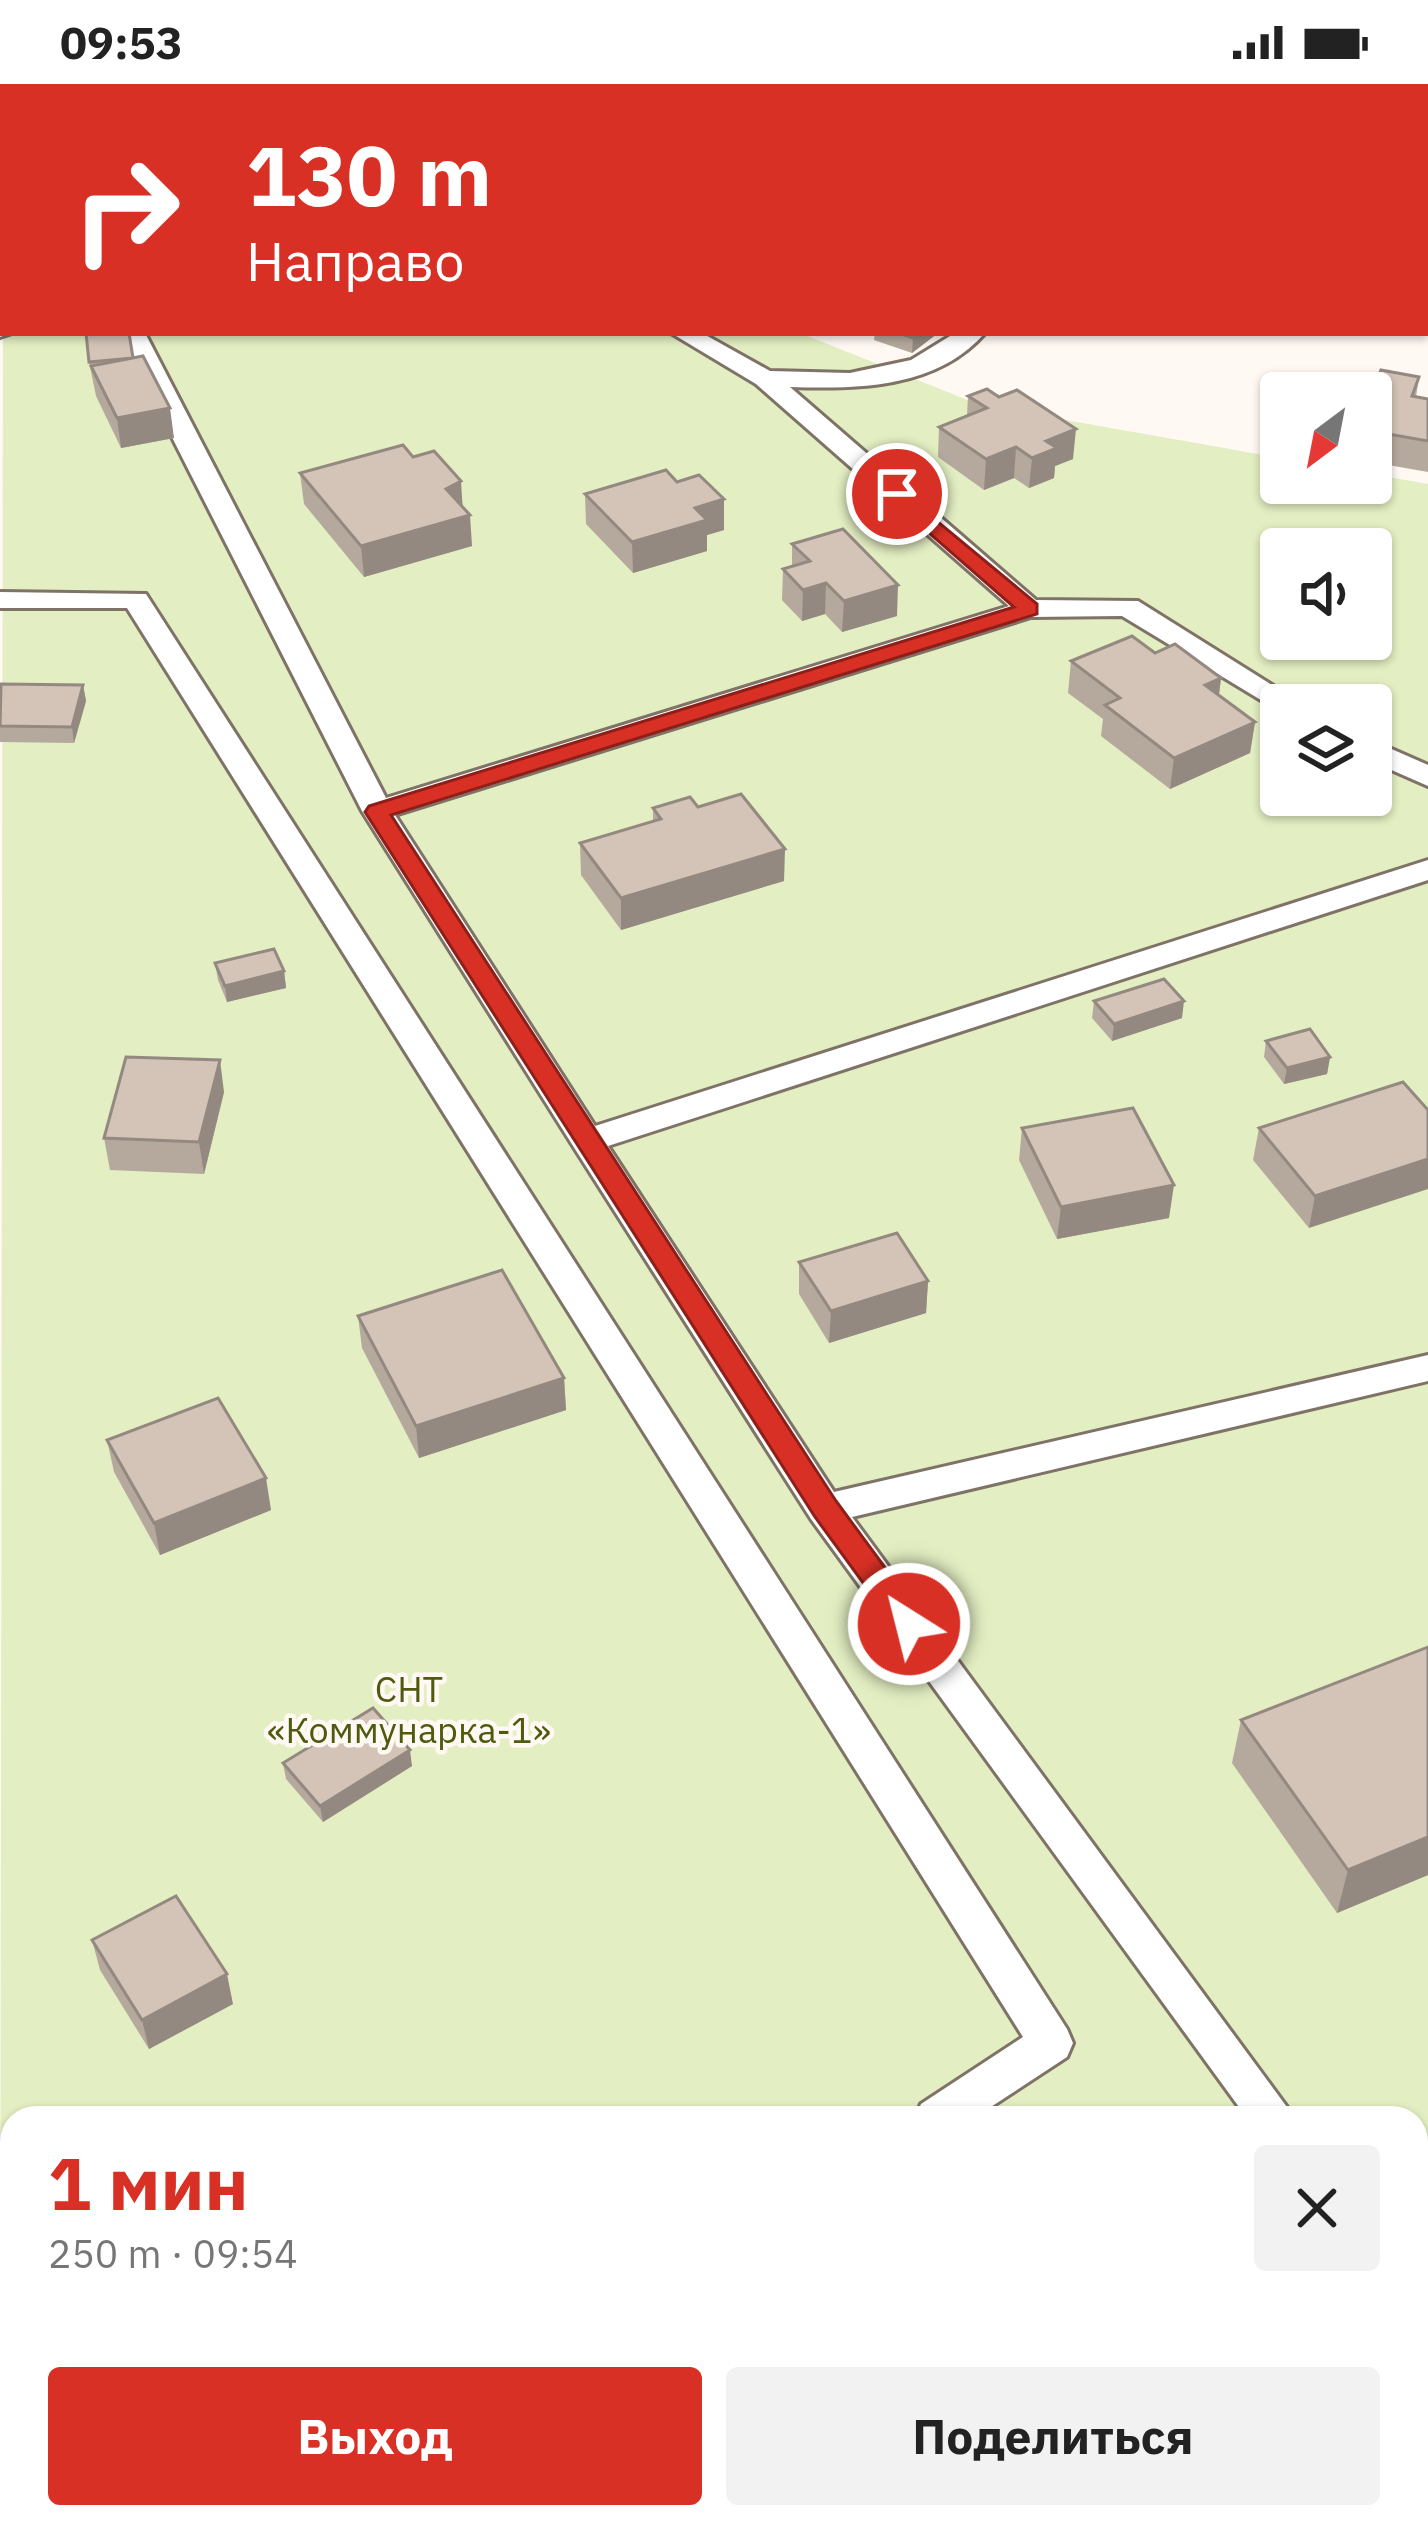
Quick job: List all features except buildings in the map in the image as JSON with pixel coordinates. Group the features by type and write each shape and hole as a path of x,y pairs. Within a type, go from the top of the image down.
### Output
{"lane":[{"path":"134,336 377,812 587,1141 825,1509 1264,2106"},
{"path":"689,336 765,379 1029,609"},
{"path":"765,379 887,380 938,359 968,336"},
{"path":"0,599 136,600 1051,2043 956,2106"},
{"path":"377,812 1029,609 1128,607 1260,688"},
{"path":"1392,759 1428,777"},
{"path":"587,1141 1428,870"},
{"path":"825,1509 1428,1368"}],"green space":[{"name":"СНТ «Коммунарка-1»","path":"3,336 808,336 980,405 1260,454 1260,504 1392,504 1392,478 1428,484 1428,2106 1,2106"}],"route":[{"path":"897,494 1029,609 377,812 825,1509 909,1624"}]}
